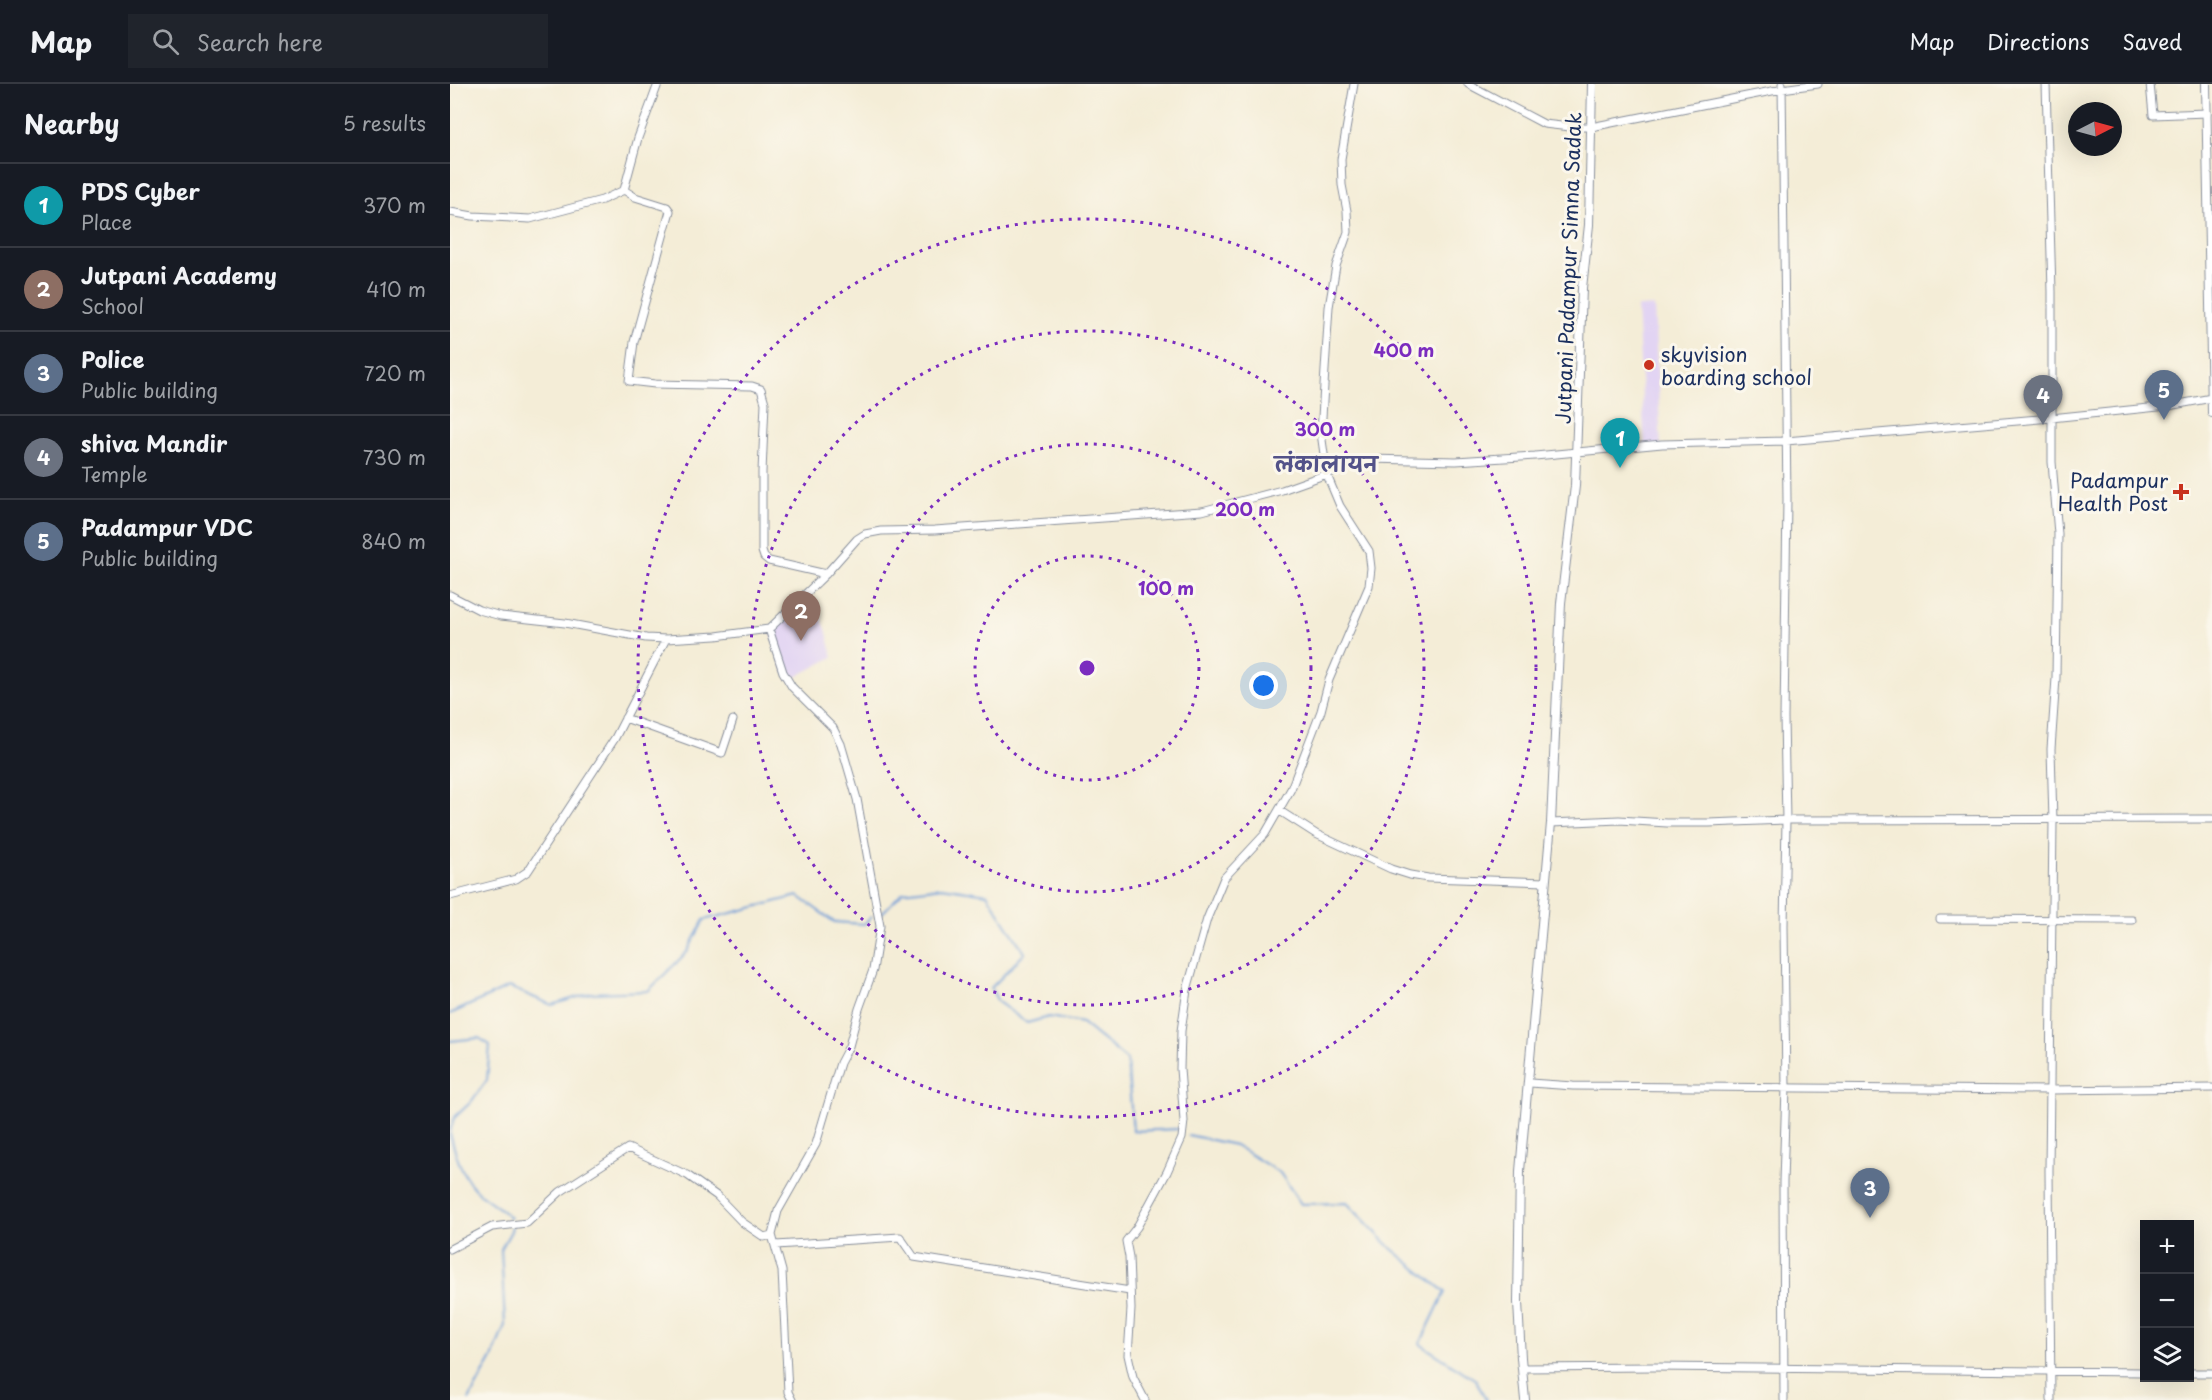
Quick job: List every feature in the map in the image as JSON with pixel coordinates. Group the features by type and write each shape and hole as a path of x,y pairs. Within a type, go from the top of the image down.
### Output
{"street":[{"path":"624,190 638,138 658,84"},
{"path":"1145,1400 1133,1377 1128,1355 1130,1291 1126,1241 1137,1227 1182,1138 1184,1121 1180,1069 1181,1031 1187,990 1207,919 1224,878 1265,834 1291,789 1321,711 1329,680 1369,586 1371,568 1369,551 1340,506 1327,475 1321,433 1329,307 1336,266 1348,232 1341,159 1353,84"},
{"path":"1468,84 1544,124 1570,128 1591,128 1782,87 1818,84"},
{"name":"Jutpani Padampur Simna Sadak","path":"1530,1083 1551,823 1561,603 1575,486 1582,288 1588,225 1592,84"},
{"path":"2046,84 2052,291 2052,462 2058,534 2056,678 2051,734 2053,821 2049,1171 2051,1400"},
{"path":"2150,84 2153,115 2207,114"},
{"path":"2206,84 2212,413"},
{"path":"1782,87 1786,441 1784,1400"},
{"path":"450,212 474,216 530,219 602,200 624,190"},
{"path":"624,190 644,200 667,207 670,211 634,342 629,381 655,384 752,386 761,389 765,403 762,472 762,551 764,557 769,561 826,574"},
{"path":"450,595 479,610 501,616 666,639 716,636 769,629 826,574 857,539 865,534 881,531 935,530 1202,511 1282,490 1369,459 1456,461 1662,444 1786,441 2051,418 2168,406 2212,398"},
{"path":"769,629 783,672 792,687 833,728 841,744 857,799 880,926 873,970 849,1046 840,1063 816,1144 778,1211 772,1235 783,1271 788,1392 792,1400"},
{"path":"450,896 516,879 528,871 615,738 666,639"},
{"path":"625,718 722,753 733,720"},
{"path":"1280,811 1316,834 1391,869 1410,875 1428,878 1545,882"},
{"path":"1551,823 1619,820 1667,823 1786,820 2212,819"},
{"path":"1940,919 2132,920"},
{"path":"1526,1400 1518,1302 1521,1171 1530,1083 1573,1086 2051,1090 2212,1088"},
{"path":"450,1249 492,1227 527,1223 560,1192 628,1148 687,1175 717,1196 742,1222 764,1237 772,1235"},
{"path":"776,1245 900,1237 914,1257 1130,1291"},
{"path":"1523,1368 1654,1366 2140,1372"},
{"path":"2194,1373 2212,1373"}],"shaded area":[{"name":"skyvision boarding school","path":"1654,306 1661,448 1645,449 1637,307"},
{"path":"813,599 826,629 833,657 790,680 782,666 771,632"}],"waterway":[{"path":"881,914 903,892 942,887 987,894 1025,953 991,988 998,1002 1027,1023 1049,1017 1082,1023 1127,1060 1133,1131 1178,1129"},
{"path":"450,1014 509,987 552,1005 591,993 648,991 687,952 704,920 798,896 834,922 864,924 872,917"},
{"path":"450,1041 479,1038 490,1045 487,1080 471,1102 455,1117 450,1131"},
{"path":"450,1134 460,1166 469,1181 480,1194 510,1218"},
{"path":"1188,1135 1235,1145 1280,1173 1301,1204 1347,1203 1392,1249 1445,1292 1420,1344 1476,1380 1486,1400"},
{"path":"469,1400 493,1356 505,1325 501,1249 512,1226"}],"place":[{"name":"skyvision boarding school","path":"1649,365"},
{"name":"Padampur VDC","path":"2164,420"},
{"name":"shiva Mandir","path":"2043,425"},
{"name":"PDS Cyber","path":"1620,468"},
{"name":"Padampur Health Post","path":"2181,492"},
{"name":"Jutpani Academy","path":"801,641"},
{"name":"Police","path":"1870,1218"}],"district":[{"name":"लंकालायन","path":"1326,463"}]}
